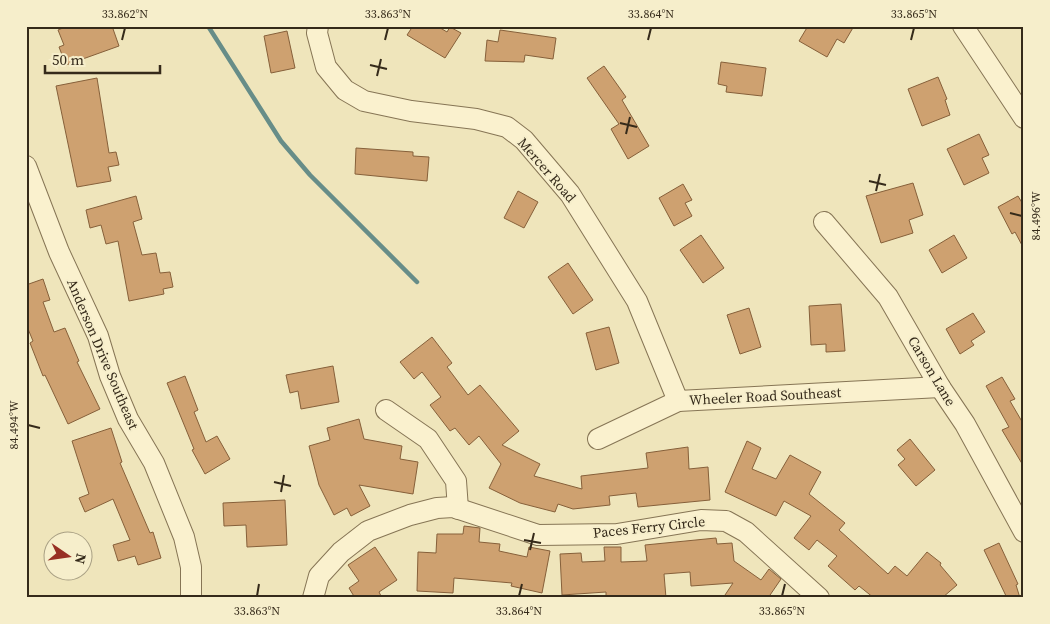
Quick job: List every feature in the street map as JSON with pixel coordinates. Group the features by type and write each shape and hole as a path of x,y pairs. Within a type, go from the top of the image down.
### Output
{"street":[{"name":"Mercer Road","path":"318,26 317,33 326,67 345,90 364,101 411,111 476,119 507,127 524,140 570,194 637,301 678,401"},
{"path":"962,26 995,72 1024,118"},
{"name":"Anderson Drive Southeast","path":"26,166 59,252 98,336 110,376 128,418 154,463 184,537 191,567 191,598"},
{"name":"Carson Lane","path":"824,222 888,297 940,387 965,424 1024,532"},
{"name":"Wheeler Road Southeast","path":"598,439 678,401 940,387"},
{"path":"386,410 428,439 456,481 458,509"},
{"name":"Paces Ferry Circle","path":"313,598 319,576 341,552 368,531 437,508 458,509 538,535 617,534 700,520 726,522 746,532 819,598"}],"building":[{"path":"68,26 112,26 119,46 66,65 59,47 64,45 58,30"},
{"path":"413,26 437,26 447,32 450,27 461,33 445,58 407,35"},
{"path":"808,26 854,26 844,43 837,39 827,57 799,41"},
{"path":"500,30 556,38 553,59 525,55 524,62 485,61 487,40 498,42"},
{"path":"287,31 295,68 271,73 264,36"},
{"path":"721,62 766,68 762,96 726,92 727,86 718,84"},
{"path":"604,66 626,97 622,100 649,146 628,159 611,129 619,124 587,78"},
{"path":"938,77 947,99 945,100 950,115 922,126 908,89"},
{"path":"97,78 109,153 116,152 119,165 108,167 111,181 77,187 56,86"},
{"path":"979,134 989,155 982,158 989,173 964,185 947,149"},
{"path":"356,148 413,152 413,156 429,157 427,181 355,174"},
{"path":"913,183 923,215 909,220 913,233 881,243 866,196"},
{"path":"683,184 692,200 685,203 692,216 674,226 659,198"},
{"path":"518,191 538,202 524,228 504,218"},
{"path":"136,196 142,219 133,222 142,255 156,253 160,273 170,272 173,287 163,289 164,294 129,301 118,241 106,244 101,225 90,228 86,210"},
{"path":"1018,196 1024,206 1024,249 1015,232 1012,234 998,207"},
{"path":"701,235 724,268 703,283 680,250"},
{"path":"954,235 967,258 942,273 929,250"},
{"path":"568,263 593,300 573,314 548,277"},
{"path":"43,279 50,300 43,302 54,332 65,328 79,361 77,362 100,409 68,424 45,375 43,376 30,343 33,341 26,324 26,285"},
{"path":"841,304 845,351 826,352 826,344 811,345 809,306"},
{"path":"749,308 761,347 740,354 727,315"},
{"path":"973,313 985,332 971,341 974,345 960,354 946,329"},
{"path":"609,327 619,363 596,370 586,333"},
{"path":"432,337 452,363 447,367 468,395 480,385 519,431 502,445 540,464 534,476 582,489 581,476 648,468 646,453 688,447 689,469 708,467 710,500 638,507 636,493 609,496 610,505 573,509 558,504 555,512 520,503 489,488 501,464 479,436 469,445 455,428 450,431 430,405 441,397 422,372 414,379 400,362"},
{"path":"333,366 339,402 301,409 298,391 290,393 286,375"},
{"path":"185,376 198,410 194,412 206,442 217,436 230,459 205,474 192,450 194,449 167,383"},
{"path":"1002,377 1015,399 1010,401 1024,425 1024,467 1002,430 1009,427 986,386"},
{"path":"359,419 364,439 402,446 400,459 418,462 413,494 359,485 370,506 351,516 347,508 334,515 319,485 309,446 330,440 327,428"},
{"path":"111,428 122,462 120,463 150,533 153,532 161,558 138,565 135,556 118,561 113,545 130,540 113,499 85,512 79,498 89,494 72,441"},
{"path":"910,439 935,470 916,486 898,465 905,459 897,450"},
{"path":"747,441 761,448 752,469 776,479 790,455 821,472 809,494 845,523 839,530 888,574 895,566 907,576 927,552 941,563 940,565 957,585 942,598 874,598 859,586 855,590 828,566 837,556 817,540 809,550 794,538 811,516 784,501 776,516 725,492"},
{"path":"285,500 287,545 247,547 246,525 224,526 223,503"},
{"path":"464,526 480,528 479,542 500,544 499,551 527,557 529,547 550,551 542,593 511,586 512,583 454,578 453,593 417,591 418,552 436,553 437,534 463,534"},
{"path":"716,538 717,544 732,543 734,561 761,580 769,569 781,579 768,598 723,598 733,583 691,586 690,572 664,574 666,598 606,598 606,592 562,595 560,554 581,553 582,562 605,561 604,547 621,547 621,562 647,561 645,545"},
{"path":"999,543 1018,584 1016,585 1020,598 1007,598 984,550"},
{"path":"375,547 397,580 379,592 382,598 355,598 349,588 359,581 348,565"}],"waterway":[{"path":"208,26 281,141 310,175 417,282"}]}
